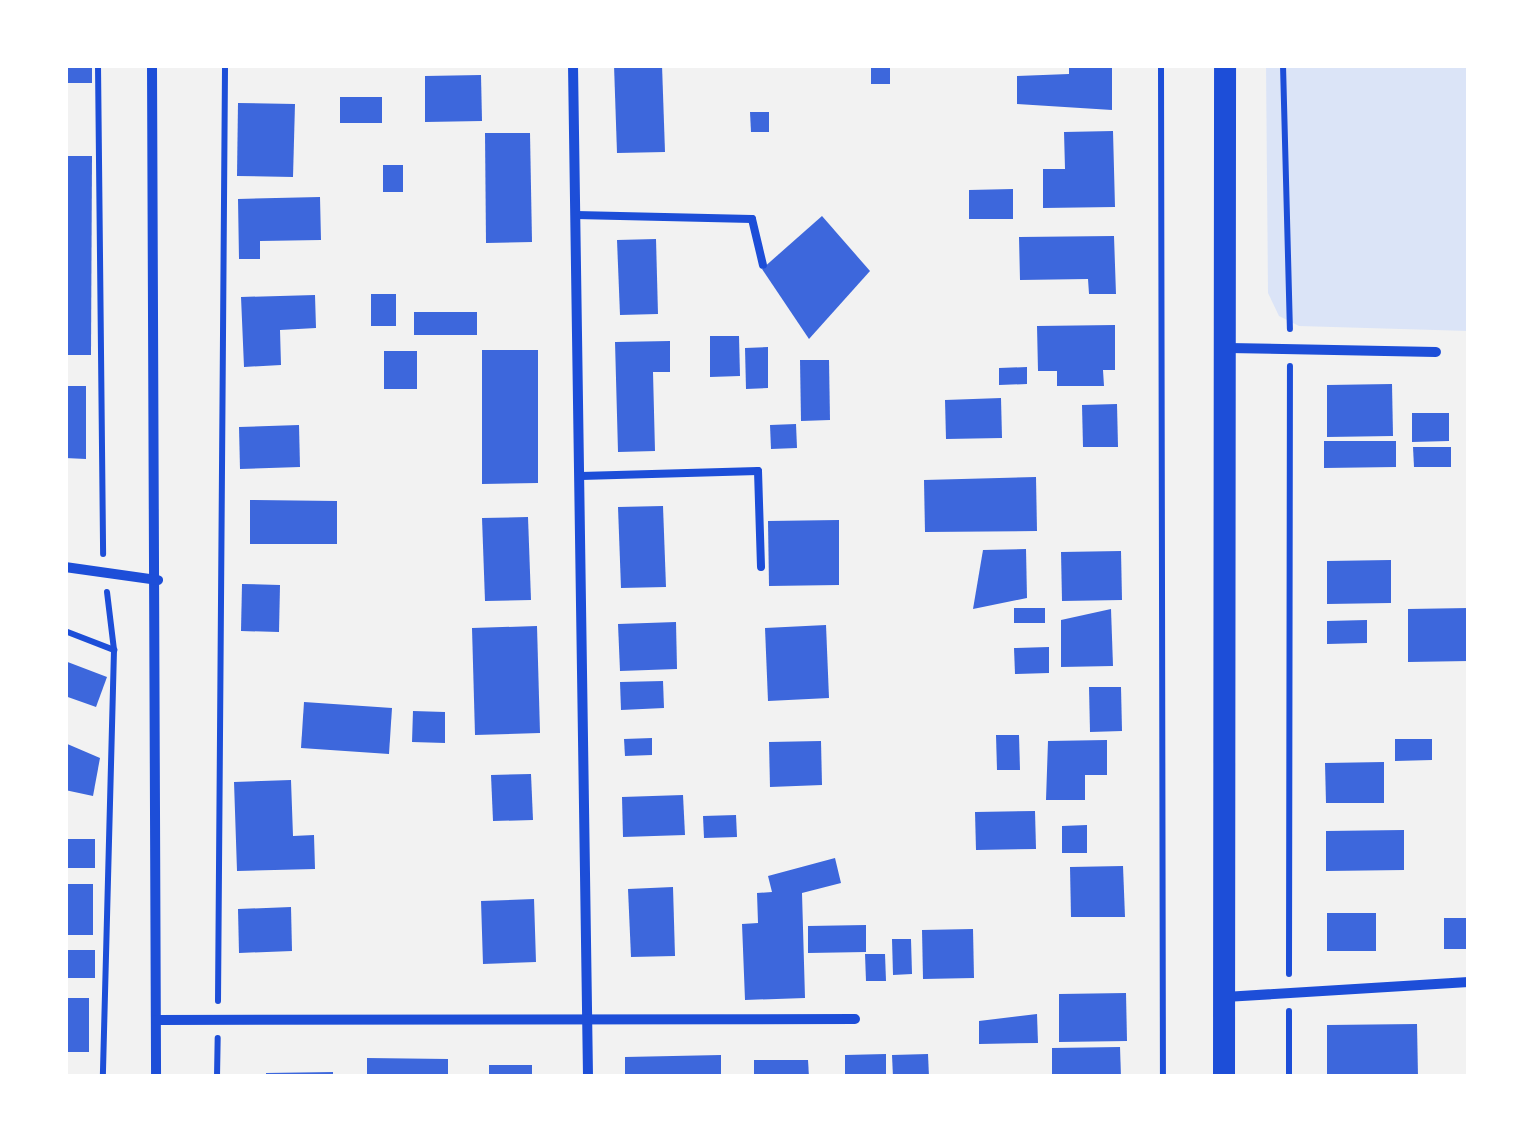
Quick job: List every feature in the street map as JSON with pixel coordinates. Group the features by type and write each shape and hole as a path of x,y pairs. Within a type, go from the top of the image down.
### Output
{"main road":[{"path":"1224,1077 1230,348 1225,65"}],"street":[{"path":"152,65 158,580 156,1077"},
{"path":"574,65 588,1077"},
{"path":"1230,348 1436,352"},
{"path":"65,567 158,580"},
{"path":"1224,997 1469,982"},
{"path":"156,1020 855,1019"}],"lane":[{"path":"576,216 752,219 764,265"},
{"path":"581,476 758,471 761,566"}],"path":[{"path":"98,65 97,485 114,650 103,1077"},
{"path":"216,1077 225,65"},
{"path":"1160,65 1164,1077"},
{"path":"1284,65 1290,349 1290,1077"},
{"path":"65,631 114,650"}],"shaded area":[{"path":"1266,65 1469,65 1469,331 1299,326 1279,316 1268,293"}],"building":[{"path":"65,65 92,65 92,83 65,83"},
{"path":"614,65 662,65 665,152 617,153"},
{"path":"871,65 890,65 890,84 871,84"},
{"path":"1069,65 1112,65 1112,110 1017,104 1017,76 1069,74"},
{"path":"481,75 482,121 425,122 425,76"},
{"path":"340,97 382,97 382,123 340,123"},
{"path":"238,103 295,104 293,177 237,176"},
{"path":"750,112 769,112 769,132 751,132"},
{"path":"1113,131 1115,207 1043,208 1043,169 1065,169 1064,132"},
{"path":"485,133 530,133 532,242 486,243"},
{"path":"65,156 92,156 91,355 65,355"},
{"path":"383,165 403,165 403,192 383,192"},
{"path":"1013,189 1013,219 969,219 969,190"},
{"path":"320,197 321,240 260,241 260,259 239,259 238,199"},
{"path":"822,216 870,271 809,339 762,269"},
{"path":"1114,236 1116,294 1089,294 1088,279 1020,280 1019,237"},
{"path":"656,239 658,314 620,315 617,240"},
{"path":"371,294 396,294 396,326 371,326"},
{"path":"315,295 316,328 280,330 281,365 244,367 241,297"},
{"path":"414,312 477,312 477,335 414,335"},
{"path":"1115,325 1115,370 1103,370 1104,386 1057,386 1057,371 1038,371 1037,326"},
{"path":"710,336 739,336 740,376 710,377"},
{"path":"670,341 670,372 653,372 655,451 618,452 615,342"},
{"path":"768,347 768,388 746,389 745,348"},
{"path":"482,350 538,350 538,483 482,484"},
{"path":"384,351 417,351 417,389 384,389"},
{"path":"800,360 829,360 830,420 801,421"},
{"path":"1027,367 1027,384 999,385 999,368"},
{"path":"1392,384 1393,436 1327,437 1327,385"},
{"path":"65,386 86,386 86,459 65,458"},
{"path":"1001,398 1002,438 946,439 945,400"},
{"path":"1117,404 1118,447 1083,447 1082,405"},
{"path":"1412,413 1449,413 1449,441 1412,442"},
{"path":"796,424 797,448 771,449 770,425"},
{"path":"299,425 300,467 240,469 239,427"},
{"path":"1324,441 1396,441 1396,467 1324,468"},
{"path":"1413,447 1451,447 1451,467 1414,467"},
{"path":"1036,477 1037,531 925,532 924,480"},
{"path":"250,500 337,501 337,544 250,544"},
{"path":"663,506 666,587 621,588 618,507"},
{"path":"528,517 531,600 485,601 482,518"},
{"path":"839,520 839,585 769,586 768,521"},
{"path":"1026,549 1027,598 973,609 983,550"},
{"path":"1121,551 1122,600 1062,601 1061,552"},
{"path":"1391,560 1391,603 1327,604 1327,561"},
{"path":"242,584 280,585 279,632 241,631"},
{"path":"1014,608 1045,608 1045,623 1014,623"},
{"path":"1469,608 1469,661 1408,662 1408,609"},
{"path":"1111,609 1113,666 1061,667 1061,620"},
{"path":"1367,620 1367,643 1327,644 1327,621"},
{"path":"676,622 677,669 620,671 618,624"},
{"path":"826,625 829,698 768,701 765,628"},
{"path":"537,626 540,733 475,735 472,628"},
{"path":"1049,647 1049,673 1015,674 1014,648"},
{"path":"65,661 107,677 96,707 65,696"},
{"path":"663,681 664,708 621,710 620,682"},
{"path":"1089,687 1121,687 1122,731 1090,732"},
{"path":"304,702 392,708 389,754 301,748"},
{"path":"413,711 445,712 445,743 412,742"},
{"path":"996,735 1019,735 1020,770 997,770"},
{"path":"652,738 652,755 625,756 624,739"},
{"path":"1395,739 1432,739 1432,760 1395,761"},
{"path":"1107,740 1107,775 1085,775 1085,800 1046,800 1048,741"},
{"path":"821,741 822,785 770,787 769,742"},
{"path":"65,743 100,758 93,796 65,790"},
{"path":"1384,762 1384,803 1326,803 1325,763"},
{"path":"531,774 533,820 493,821 491,775"},
{"path":"291,780 293,836 314,835 315,869 237,871 234,782"},
{"path":"683,795 685,835 623,837 622,797"},
{"path":"1035,811 1036,849 976,850 975,812"},
{"path":"736,815 737,837 704,838 703,816"},
{"path":"1087,825 1087,853 1062,853 1062,826"},
{"path":"1404,830 1404,870 1326,871 1326,831"},
{"path":"66,839 95,839 95,868 66,868"},
{"path":"835,858 841,883 802,893 805,998 745,1000 742,924 758,923 757,893 772,892 768,876"},
{"path":"1123,866 1125,917 1071,917 1070,867"},
{"path":"65,884 93,884 93,935 65,935"},
{"path":"673,887 675,956 631,957 628,889"},
{"path":"534,899 536,962 483,964 481,901"},
{"path":"291,907 292,951 239,953 238,909"},
{"path":"1327,913 1376,913 1376,951 1327,951"},
{"path":"1444,918 1468,918 1469,949 1444,949"},
{"path":"866,925 866,952 808,953 808,926"},
{"path":"973,929 974,978 923,979 922,930"},
{"path":"892,939 911,939 912,974 893,975"},
{"path":"65,950 95,950 95,978 65,978"},
{"path":"865,954 885,954 886,981 866,981"},
{"path":"1126,993 1127,1041 1059,1042 1059,994"},
{"path":"65,998 89,998 89,1052 65,1052"},
{"path":"1037,1014 1038,1043 979,1044 979,1021"},
{"path":"1417,1024 1418,1077 1327,1077 1327,1025"},
{"path":"1120,1047 1121,1077 1052,1077 1052,1048"},
{"path":"886,1054 886,1077 845,1077 845,1055"},
{"path":"928,1054 929,1077 893,1077 892,1055"},
{"path":"721,1055 721,1077 625,1077 625,1057"},
{"path":"367,1058 448,1059 448,1077 367,1077"},
{"path":"754,1060 808,1060 809,1077 754,1077"},
{"path":"489,1065 532,1065 532,1077 489,1077"},
{"path":"333,1072 333,1077 266,1077 266,1073"}]}
